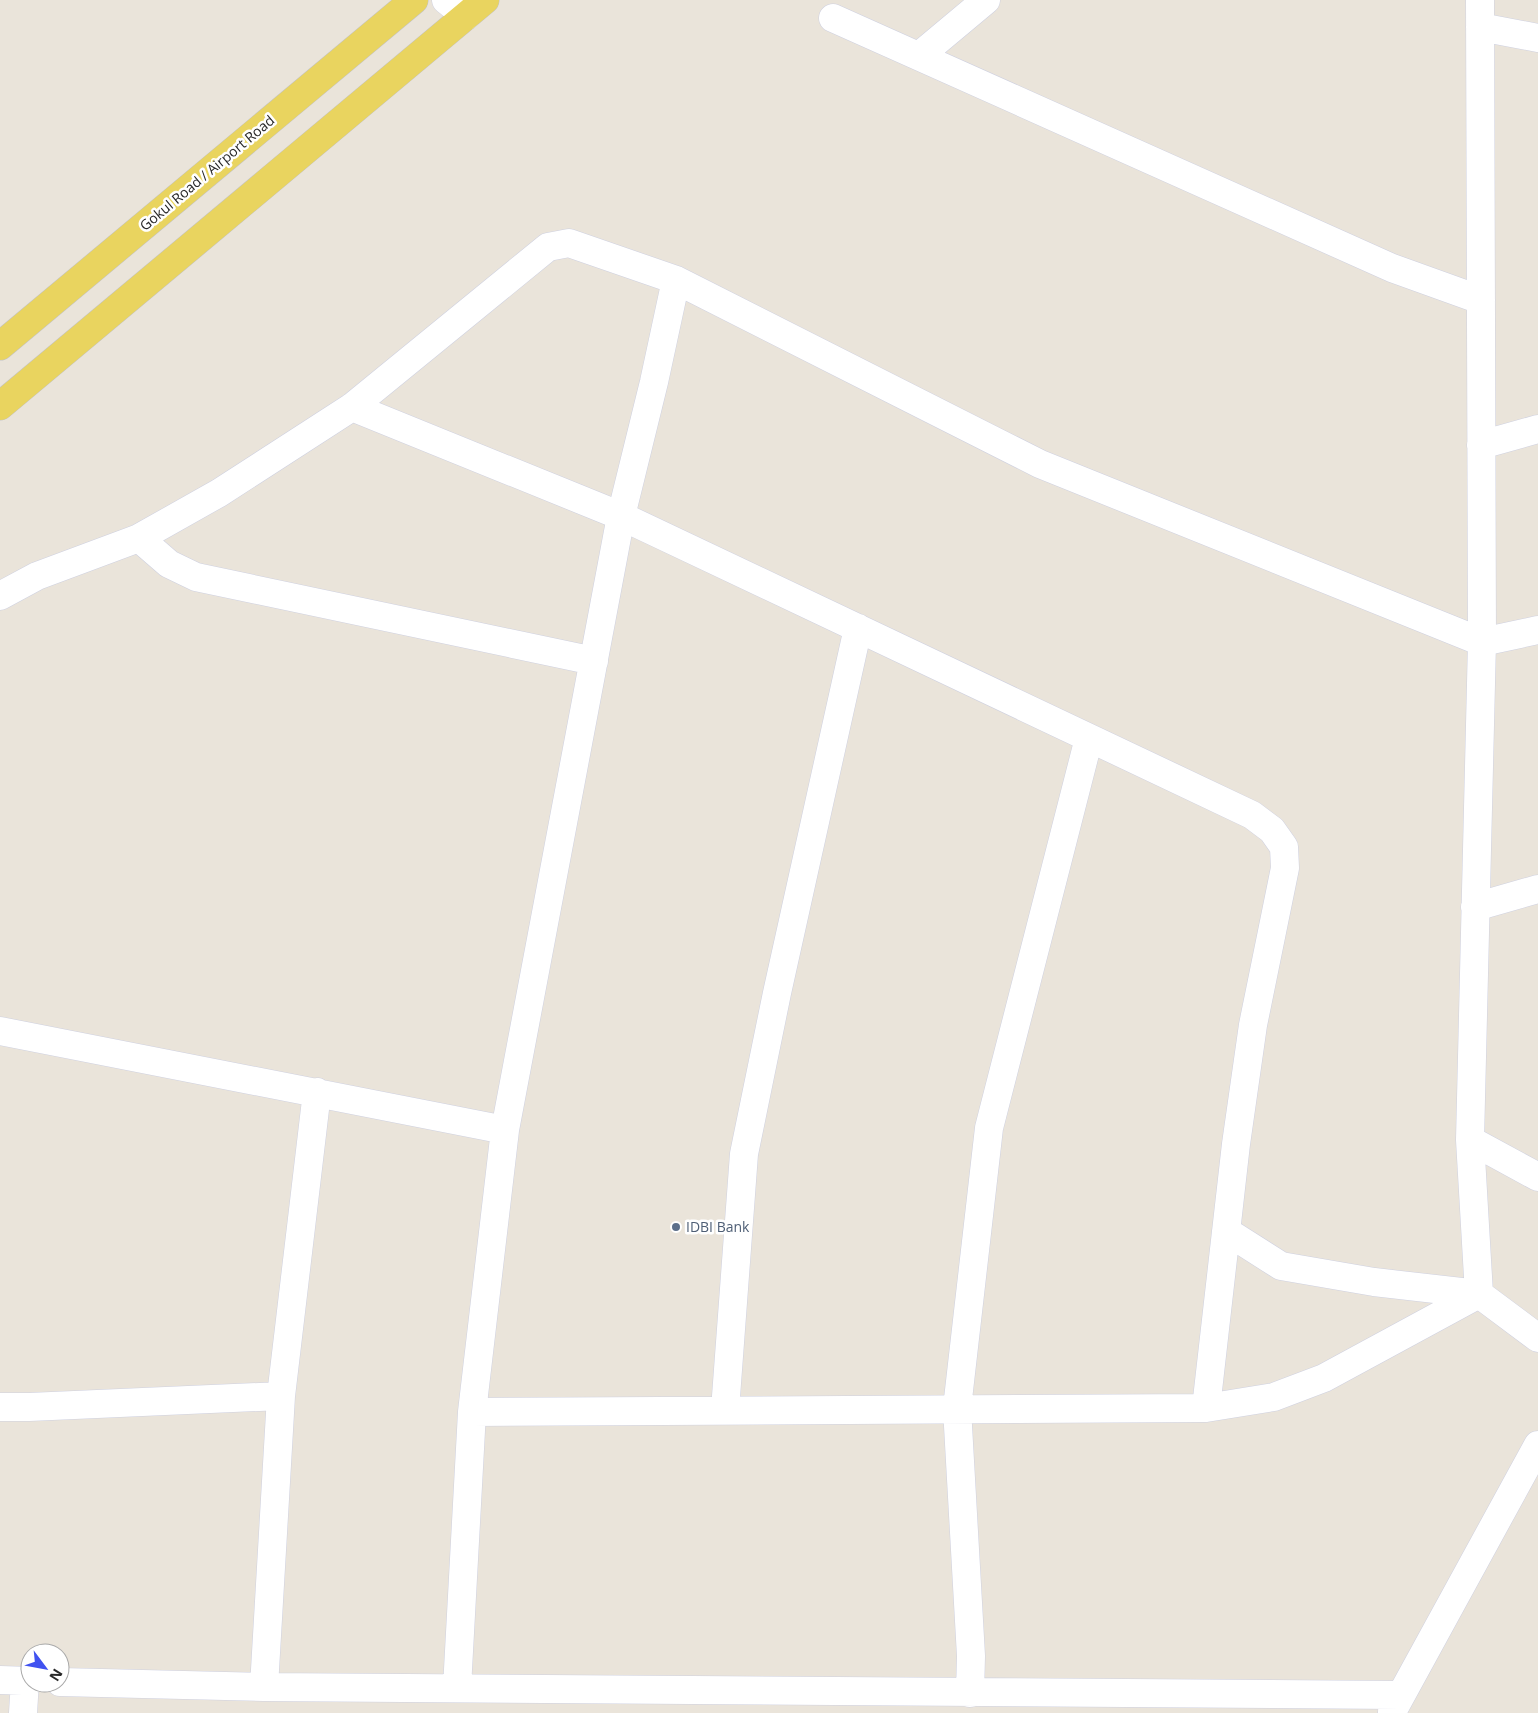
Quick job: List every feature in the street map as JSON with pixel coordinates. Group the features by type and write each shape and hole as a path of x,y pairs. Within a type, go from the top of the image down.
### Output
{"main road":[{"name":"Gokul Road / Airport Road","path":"0,346 414,0"},
{"path":"0,406 466,5"}],"street":[{"path":"919,56 986,0"},
{"path":"1480,0 1482,642 1470,1140 1480,1294"},
{"path":"833,18 1392,268 1481,300"},
{"path":"1480,27 1538,38"},
{"path":"0,596 37,576 139,538 220,493 352,408 548,247 569,243 676,280 1040,464 1482,642 1538,630"},
{"path":"457,1688 472,1412 505,1130 621,516 654,382 676,280"},
{"path":"352,408 621,516 1252,815 1272,830 1284,847 1285,868 1253,1025 1236,1144 1206,1408"},
{"path":"1481,445 1538,429"},
{"path":"139,538 169,564 196,577 594,661"},
{"path":"725,1410 744,1154 777,993 858,628"},
{"path":"970,1692 971,1656 957,1408 989,1128 1089,738"},
{"path":"1475,907 1538,888"},
{"path":"0,1031 505,1130"},
{"path":"264,1687 282,1396 317,1092"},
{"path":"1470,1140 1538,1177"},
{"path":"1226,1231 1281,1266 1374,1282 1480,1294 1538,1338"},
{"path":"472,1412 1206,1408 1274,1397 1324,1378 1480,1294"},
{"path":"0,1407 282,1396"},
{"path":"70,1682 264,1687 457,1688 735,1702 970,1692 1396,1704 1535,1459"},
{"path":"18,1681 23,1713"}],"place":[{"name":"IDBI Bank","path":"676,1227"}]}
